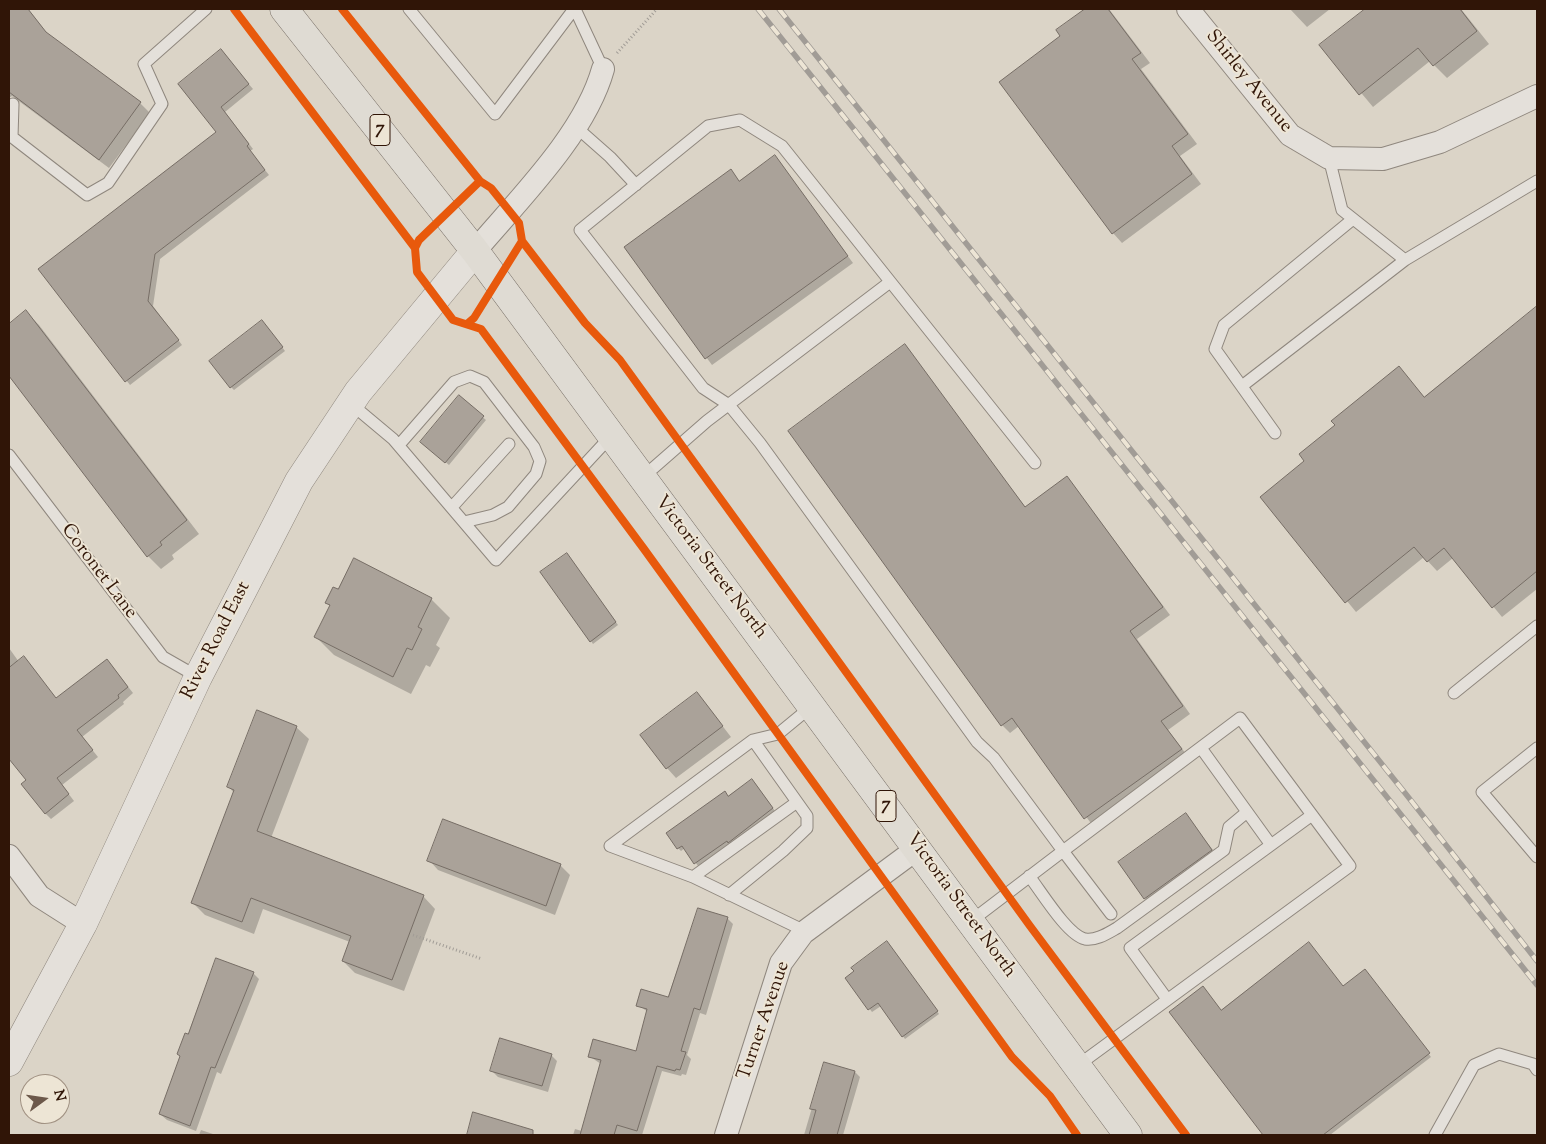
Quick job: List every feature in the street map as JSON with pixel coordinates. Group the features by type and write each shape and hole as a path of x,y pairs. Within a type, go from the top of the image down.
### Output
{"main road":[{"name":"Victoria Street North","path":"284,9 476,251 1128,1135"}],"street":[{"name":"Shirley Avenue","path":"1188,9 1290,135 1329,158 1383,159 1440,142 1537,96"},
{"path":"476,251 576,127 598,88 603,69"},
{"name":"River Road East","path":"9,1062 83,924 198,677 299,481 350,403 476,251"},
{"name":"Turner Avenue","path":"726,1135 781,964 805,931 918,848"},
{"path":"9,856 39,896 83,924"}],"lane":[{"path":"13,104 12,137 87,195 108,183 162,104 144,64 206,9"},
{"path":"409,9 494,114 574,9 603,69"},
{"path":"1034,463 782,146 740,120 708,126 580,230 703,388 729,405 760,443 977,742 994,758 1111,914"},
{"path":"576,127 610,157 636,185"},
{"path":"1329,158 1342,210 1405,260"},
{"path":"1242,386 1405,260 1537,181"},
{"path":"1275,433 1215,349 1224,325 1353,219"},
{"path":"643,477 729,405 890,282"},
{"path":"399,445 454,382 470,376 484,382 534,447 540,461 536,474 508,507 493,515 464,522"},
{"path":"350,403 399,445 496,560 612,435"},
{"path":"452,507 509,444"},
{"name":"Coronet Lane","path":"9,455 163,657 198,677"},
{"path":"1454,693 1537,626"},
{"path":"805,931 692,877 610,846 753,740 778,734 813,706"},
{"path":"971,921 1240,718 1350,866 1077,1066"},
{"path":"729,895 784,851 807,828 808,816 753,740"},
{"path":"1200,748 1271,845"},
{"path":"1537,748 1482,792 1537,856"},
{"path":"692,877 797,802"},
{"path":"1029,876 1074,934 1086,939 1099,937 1118,928 1224,850 1229,827 1247,812"},
{"path":"1167,1000 1130,948 1312,815"},
{"path":"1435,1135 1474,1064 1499,1054 1532,1064 1537,1070"}],"path":[{"path":"631,38 657,9"},
{"path":"413,935 482,959"}],"building":[{"path":"9,9 28,9 46,32 141,102 99,160 9,92"},
{"path":"1085,9 1108,9 1141,53 1132,59 1188,134 1172,146 1192,174 1112,234 999,82 1060,36 1056,30"},
{"path":"1365,9 1460,9 1477,31 1433,66 1418,48 1359,95 1319,45"},
{"path":"221,49 249,84 221,107 249,144 247,146 265,170 155,254 148,301 179,340 125,382 38,269 216,132 178,84"},
{"path":"775,155 848,256 705,359 624,247 731,169 739,181"},
{"path":"1537,306 1537,571 1492,608 1444,548 1427,562 1414,547 1345,603 1260,497 1304,461 1299,454 1335,425 1331,421 1399,366 1424,397"},
{"path":"26,310 187,520 160,542 162,545 147,557 9,376 9,324"},
{"path":"262,320 283,347 230,388 209,361"},
{"path":"905,344 1025,507 1067,476 1163,607 1130,631 1183,706 1161,721 1182,749 1084,819 1012,718 1001,726 788,431"},
{"path":"459,395 484,416 445,463 420,442"},
{"path":"567,553 616,622 590,642 540,572"},
{"path":"354,558 432,598 418,627 422,629 412,650 407,648 393,677 314,637 330,605 325,603 333,587 338,589"},
{"path":"24,656 56,698 107,659 128,687 118,695 119,698 77,730 93,750 57,778 69,794 45,814 21,784 26,780 9,759 9,668"},
{"path":"697,692 723,726 666,769 640,735"},
{"path":"257,710 297,726 257,831 424,895 392,980 342,961 351,936 251,898 242,922 191,903 234,790 227,787"},
{"path":"752,779 773,808 728,843 727,841 694,864 682,846 677,849 666,833 725,791 728,796"},
{"path":"1186,813 1212,850 1144,899 1118,862"},
{"path":"443,819 561,864 546,906 427,861"},
{"path":"698,908 728,917 700,1010 694,1008 681,1051 686,1052 680,1070 676,1069 675,1071 657,1066 637,1131 617,1125 614,1135 580,1135 601,1060 588,1057 593,1039 636,1051 647,1009 636,1006 641,989 668,997"},
{"path":"887,941 938,1011 902,1037 878,1003 868,1010 845,978 854,971 851,968"},
{"path":"1309,942 1343,986 1365,969 1430,1053 1323,1135 1263,1135 1169,1012 1203,986 1221,1010"},
{"path":"216,958 254,972 215,1068 211,1067 190,1126 159,1114 180,1056 177,1054 185,1033 188,1034"},
{"path":"500,1038 552,1054 542,1086 490,1071"},
{"path":"824,1062 855,1071 837,1135 809,1135 816,1110 810,1109"},
{"path":"473,1112 533,1130 533,1135 467,1135"}],"railway":[{"path":"758,9 1537,985"},
{"path":"779,9 1537,961"}],"cycle path":[{"path":"234,9 415,248 417,272 453,320 481,329 644,549 1012,1057 1050,1096 1077,1135"},
{"path":"342,9 480,181 491,188 519,223 522,241 585,323 620,360 1030,926 1186,1135"},
{"path":"415,248 419,240 480,181"},
{"path":"467,324 474,318 522,241"}]}
